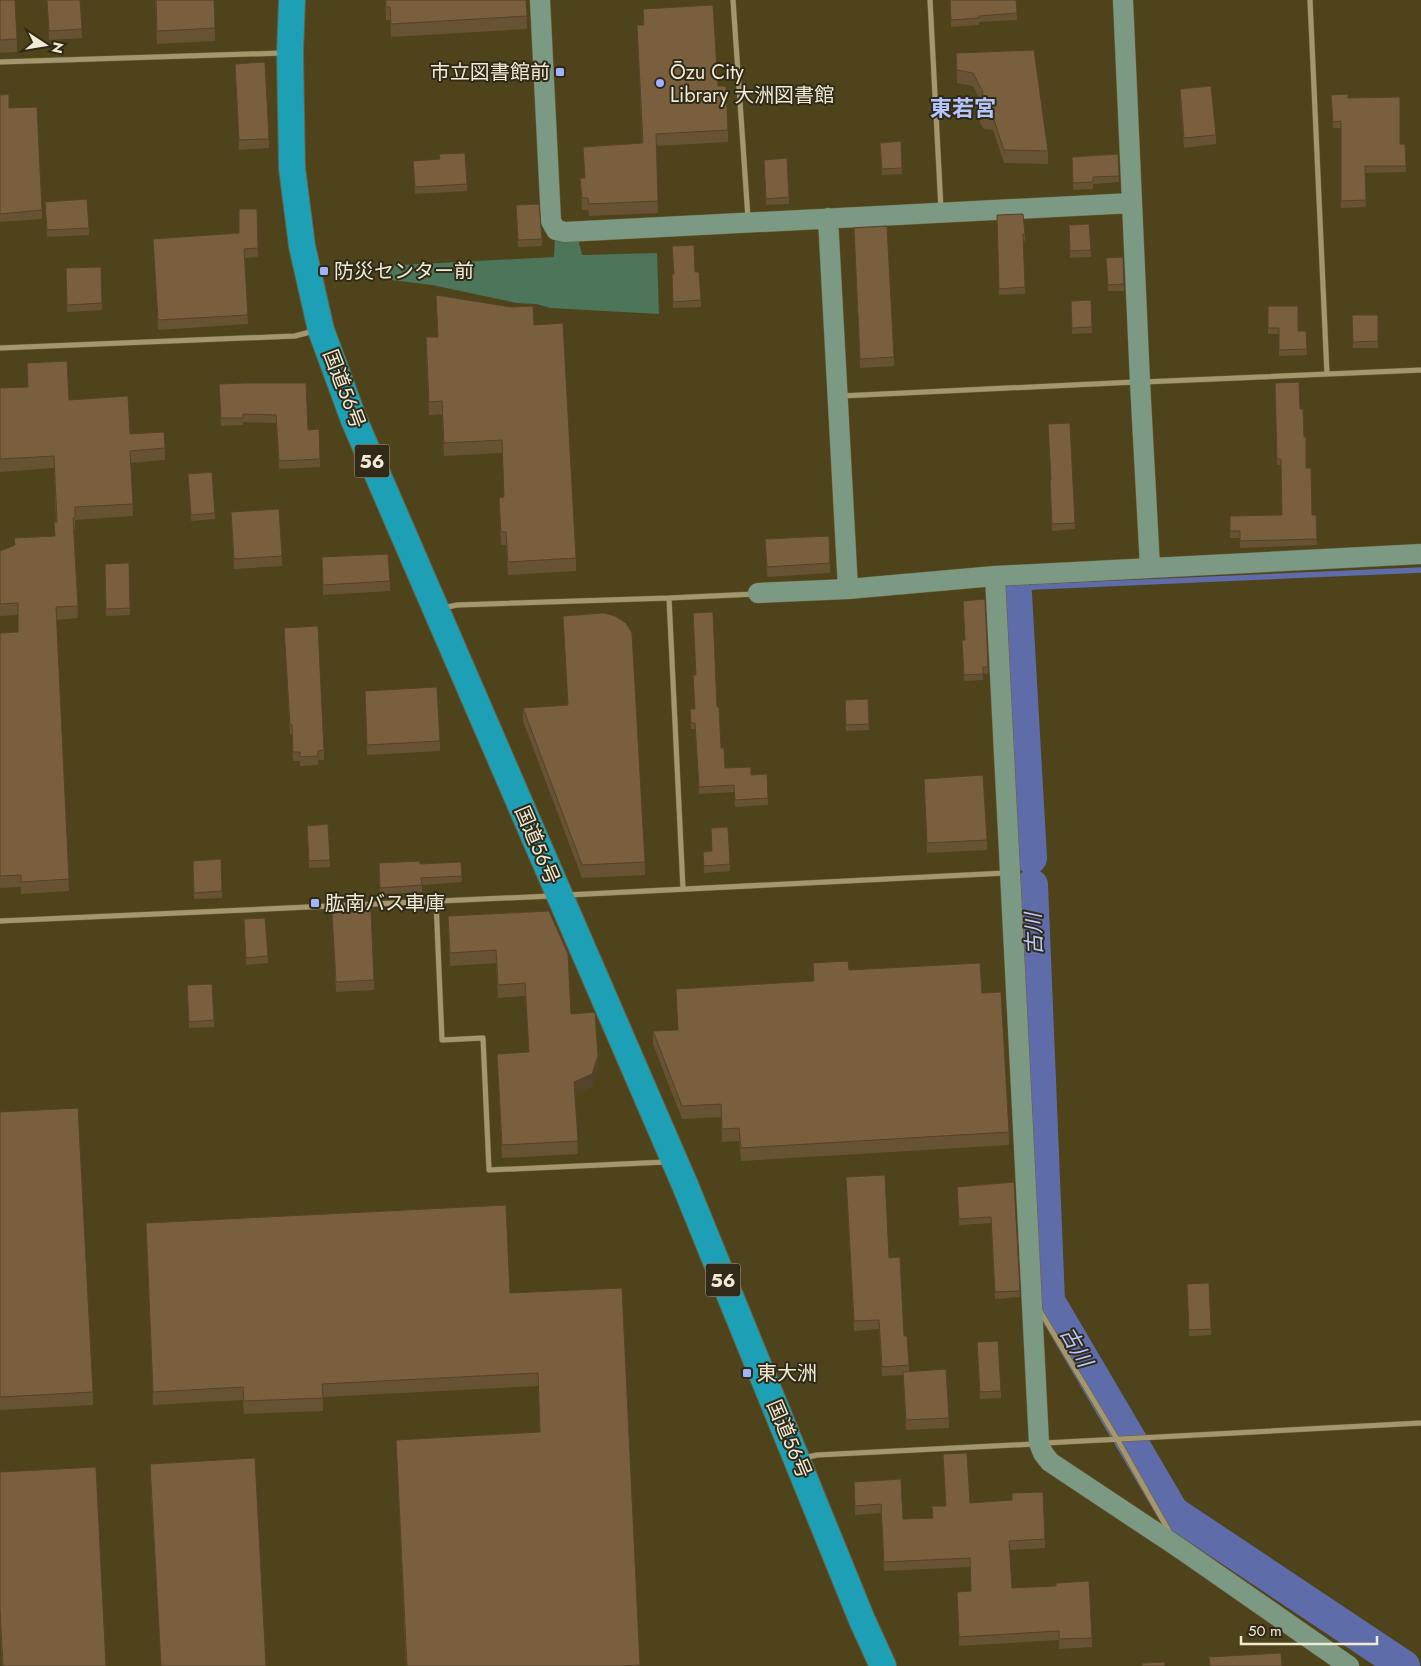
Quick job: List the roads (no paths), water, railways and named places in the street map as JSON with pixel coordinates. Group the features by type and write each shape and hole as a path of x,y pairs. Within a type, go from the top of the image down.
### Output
{"highway":[{"name":"国道56号","path":"292,0 290,53 292,168 302,246 321,330 354,420 674,1161 862,1620 883,1666"}],"street":[{"path":"540,0 551,221 556,230 565,232 748,221 1132,203"},
{"path":"734,0 748,221"},
{"path":"930,0 941,212"},
{"path":"1123,0 1150,567"},
{"path":"1310,0 1327,374"},
{"path":"0,62 290,53"},
{"path":"828,218 848,589"},
{"path":"0,348 295,336 321,330"},
{"path":"838,396 1421,370"},
{"path":"436,609 457,605 669,598 848,589 995,576 1421,554"},
{"path":"995,576 1039,1443 1042,1453 1050,1462 1178,1547 1349,1666"},
{"path":"669,598 683,889"},
{"path":"0,922 1010,873"},
{"path":"436,901 442,1040 483,1038 489,1170 674,1161"},
{"path":"1032,1298 1117,1439 1178,1547"},
{"path":"798,1460 817,1455 1421,1423"}],"waterway":[{"path":"1016,594 1033,587 1421,570"},
{"name":"古川","path":"1016,594 1031,858"},
{"name":"古川","path":"1032,885 1049,1301 1173,1512 1404,1666"}],"place":[{"name":"市立図書館前","path":"560,72"},
{"name":"Ōzu City Library 大洲図書館","path":"660,83"},
{"name":"防災センター前","path":"324,271"},
{"name":"肱南バス車庫","path":"315,903"},
{"name":"東大洲","path":"747,1373"}],"district":[{"name":"東若宮","path":"963,108"}]}
